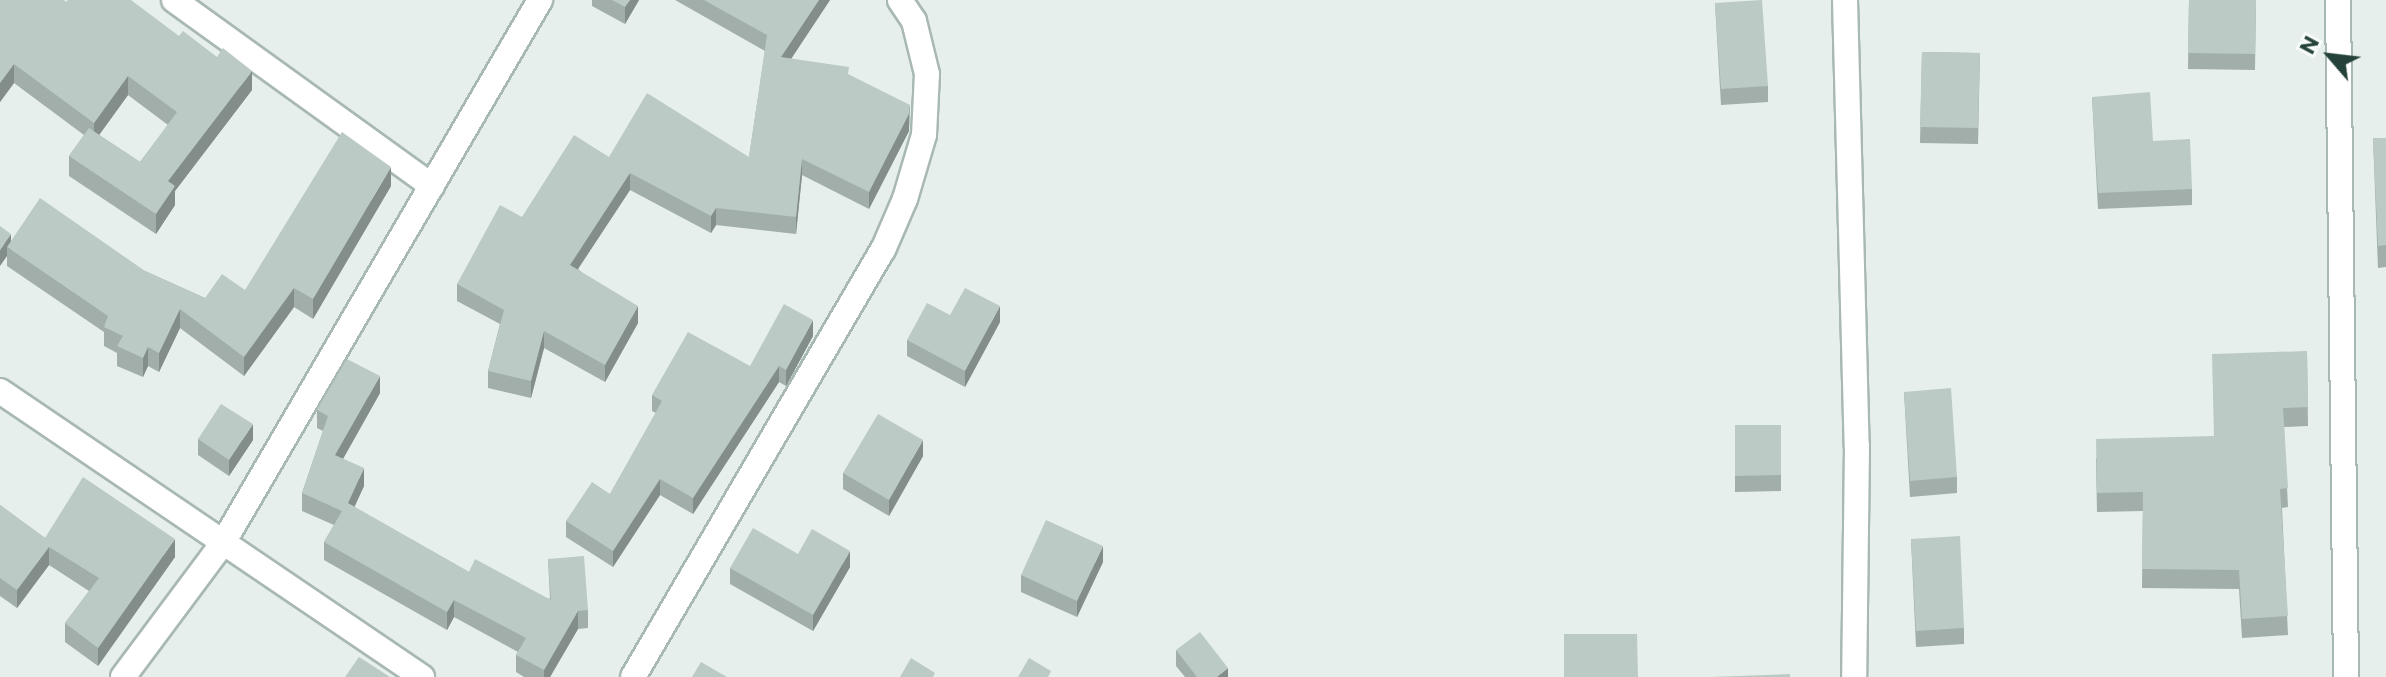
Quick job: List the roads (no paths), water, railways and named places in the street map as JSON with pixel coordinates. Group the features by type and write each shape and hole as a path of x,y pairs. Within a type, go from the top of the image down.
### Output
{"street":[{"path":"174,0 432,186"},
{"path":"123,677 223,543 540,0"},
{"path":"633,677 883,250 905,199 924,135 927,74 900,0"},
{"path":"1845,0 1857,446 1854,677"},
{"path":"2338,0 2346,677"},
{"path":"0,391 422,677"}]}
